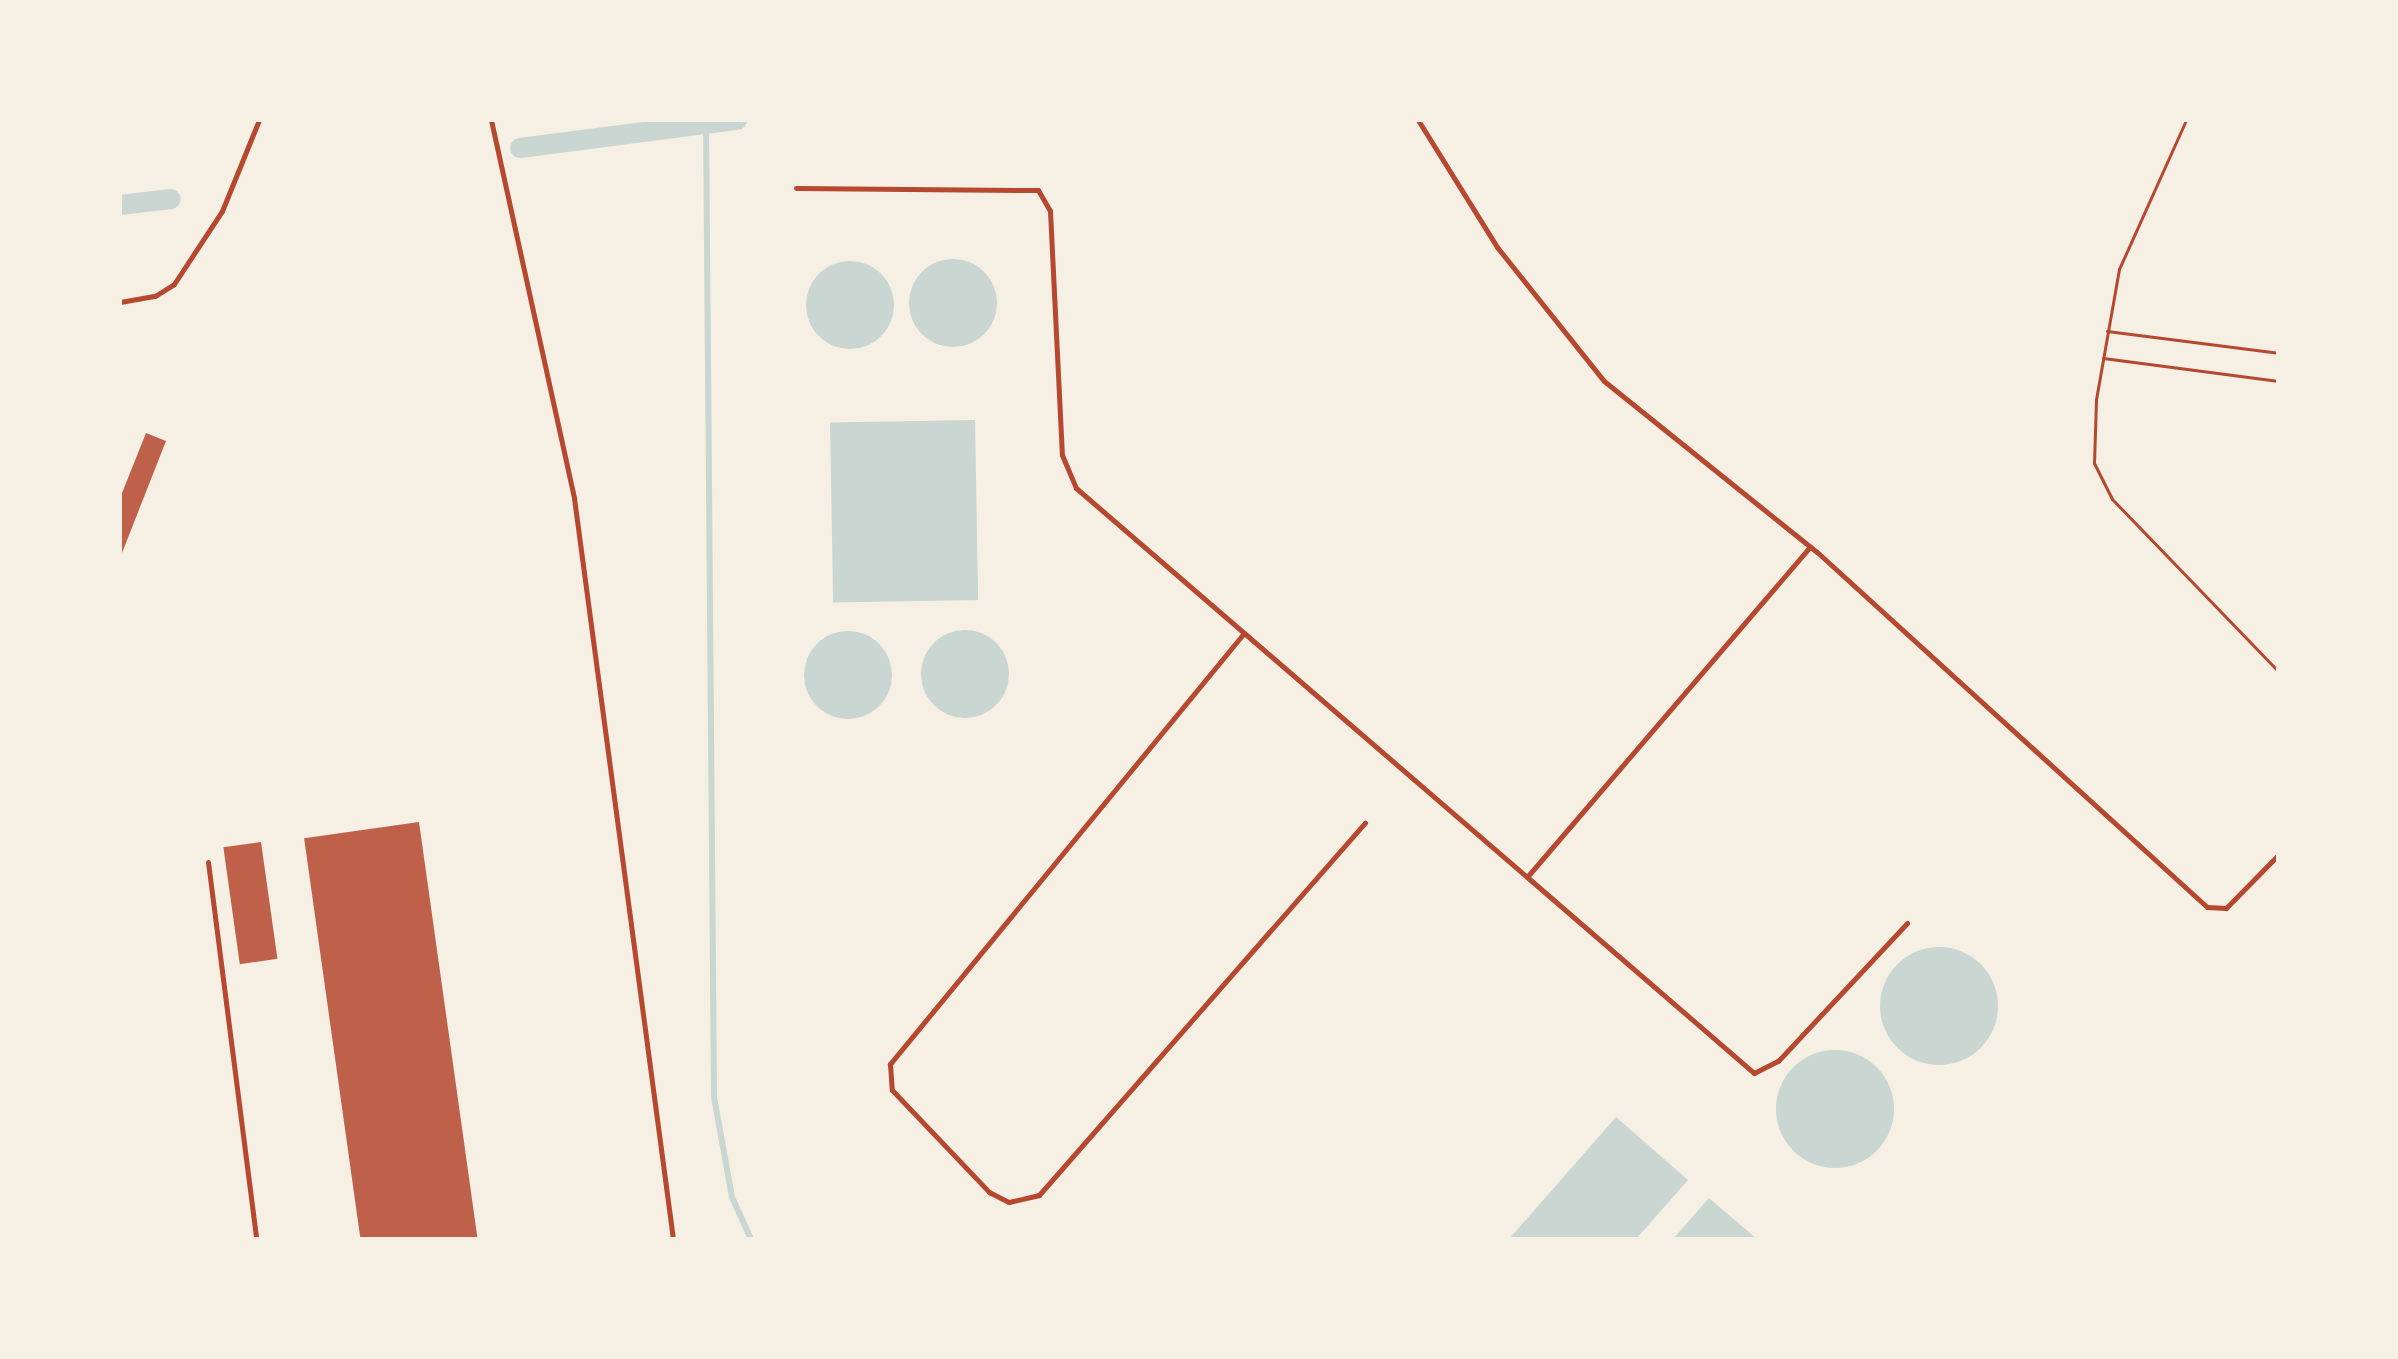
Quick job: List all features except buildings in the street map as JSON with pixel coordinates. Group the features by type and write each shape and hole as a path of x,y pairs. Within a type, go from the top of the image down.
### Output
{"lane":[{"path":"120,302 155,296 174,284 222,211 259,120"},
{"path":"491,120 574,498 673,1239"},
{"path":"1418,120 1497,247 1604,381 1810,547 2207,907 2226,908 2278,855"},
{"path":"796,188 1038,190 1050,211 1065,472 1244,633 1754,1073 1778,1061 1907,923"},
{"path":"1527,877 1810,547"},
{"path":"1244,633 890,1064 892,1090 989,1192 1009,1202 1039,1195 1365,823"},
{"path":"208,862 256,1239"}],"path":[{"path":"2186,120 2147,195 2105,330 2093,450 2101,483 2278,671"},
{"path":"2105,330 2278,353"},
{"path":"2102,358 2278,381"}],"shaded area":[{"path":"953,259 970,263 984,272 993,286 997,303 993,320 984,334 970,343 953,347 936,343 922,334 913,320 909,303 913,286 922,272 936,263"},
{"path":"850,261 867,265 881,274 890,288 894,305 890,322 881,336 867,345 850,349 833,345 819,336 810,322 806,305 810,288 819,274 833,265"},
{"path":"975,420 978,600 833,603 830,423"},
{"path":"965,630 982,634 996,643 1005,657 1009,674 1005,691 996,705 982,714 965,718 948,714 934,705 925,691 921,674 925,657 934,643 948,634"},
{"path":"848,631 865,635 879,644 888,658 892,675 888,692 879,706 865,715 848,719 831,715 817,706 808,692 804,675 808,658 817,644 831,635"},
{"path":"1939,947 1962,951 1981,964 1994,983 1998,1006 1994,1029 1981,1048 1962,1061 1939,1065 1916,1061 1897,1048 1884,1029 1880,1006 1884,983 1897,964 1916,951"},
{"path":"1835,1050 1858,1054 1877,1067 1890,1086 1894,1109 1890,1132 1877,1151 1858,1164 1835,1168 1812,1164 1793,1151 1780,1132 1776,1109 1780,1086 1793,1067 1812,1054"},
{"path":"1616,1117 1688,1180 1636,1239 1509,1239"},
{"path":"1709,1198 1757,1239 1673,1239"}],"waterway":[{"path":"706,120 714,1097 732,1197 751,1239"},
{"path":"520,148 737,120"},
{"path":"120,205 171,199"}]}
